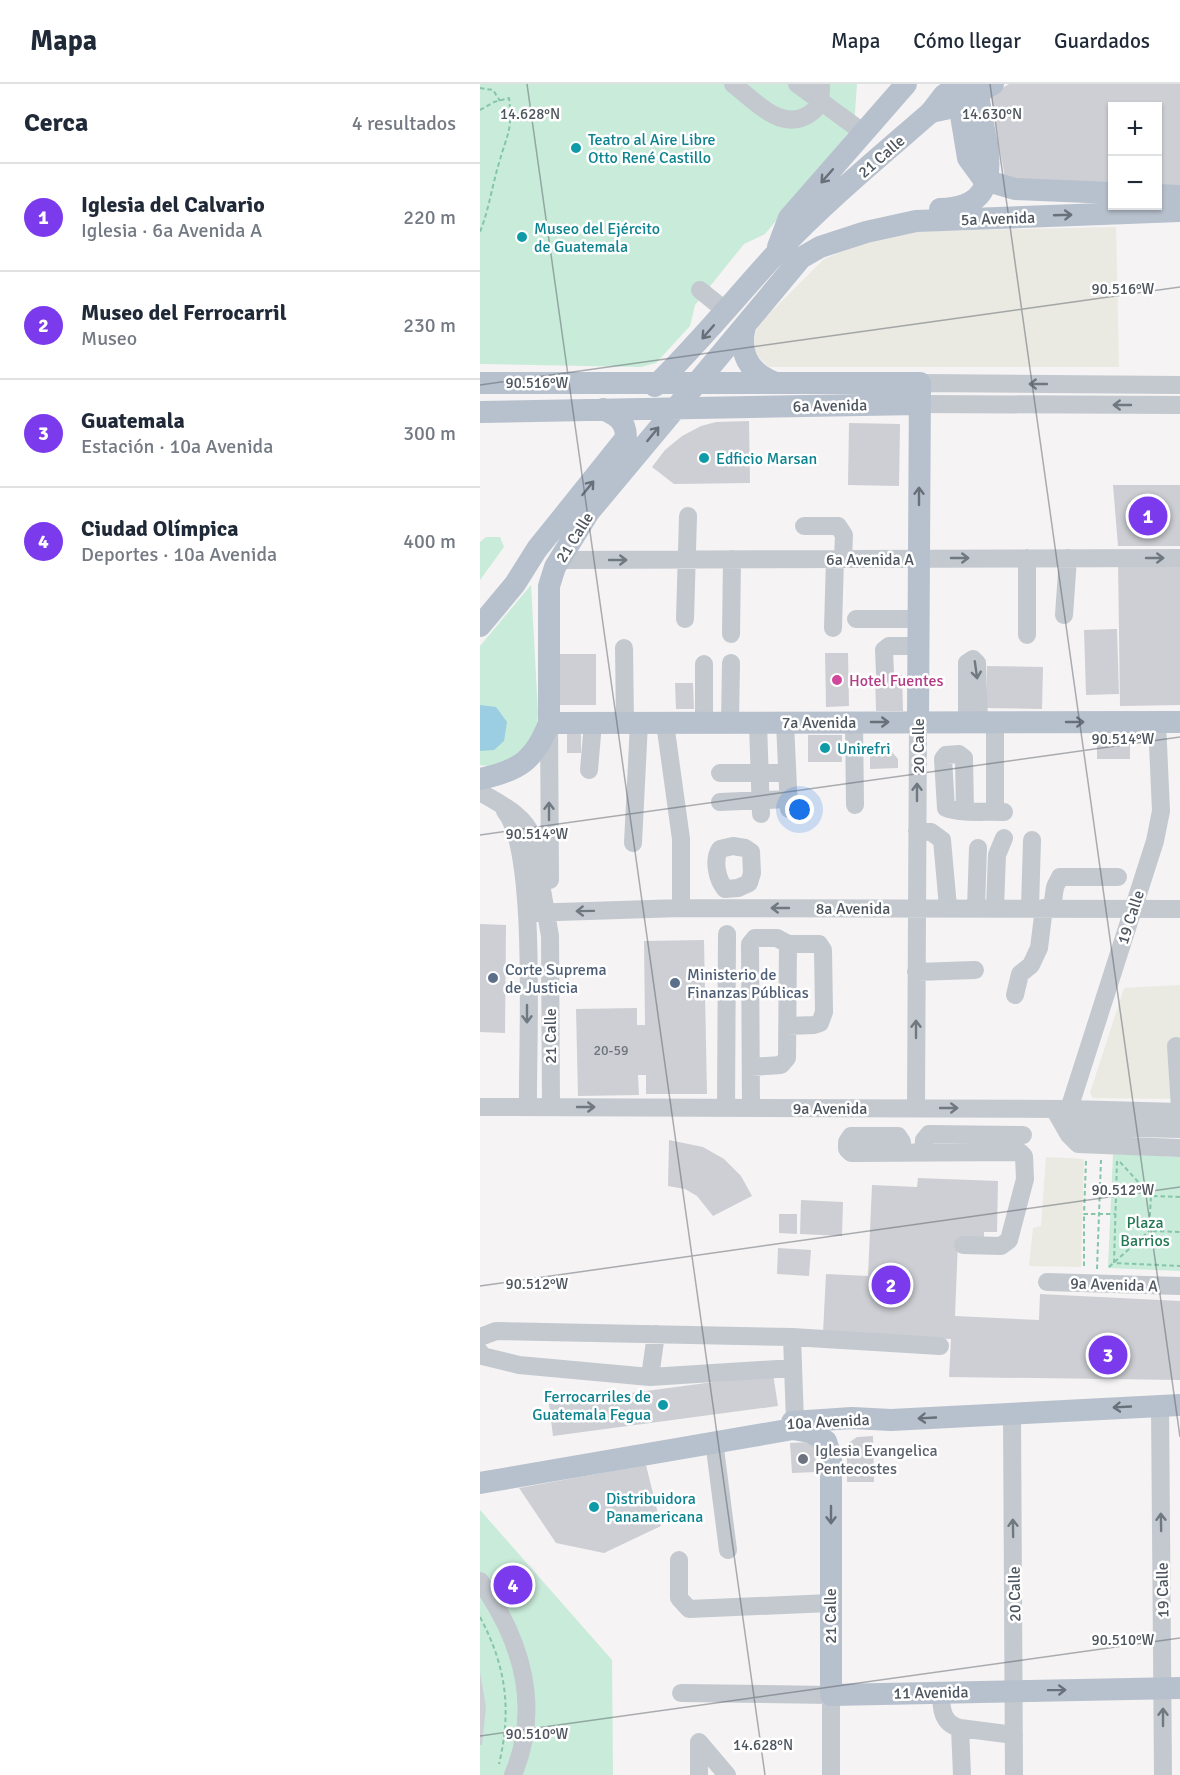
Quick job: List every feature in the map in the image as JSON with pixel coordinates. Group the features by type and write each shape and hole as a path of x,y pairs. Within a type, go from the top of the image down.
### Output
{"main road":[{"path":"773,256 789,218 906,84"},
{"path":"956,84 968,158 984,180 1015,189 1108,193"},
{"name":"21 Calle","path":"647,394 726,311 773,256 853,180 931,112 944,95 961,84"},
{"path":"820,247 845,228 877,216 909,210 964,207 978,197 988,178 987,146 976,84"},
{"path":"931,112 954,107 993,84"},
{"path":"1162,195 1180,196"},
{"name":"5a Avenida","path":"820,247 866,232 916,221 1180,211"},
{"name":"21 Calle","path":"549,723 549,586 560,560 589,512 745,327 792,266 820,247"},
{"path":"745,327 742,347 748,365 761,377 773,382"},
{"name":"6a Avenida","path":"480,412 603,409 647,394 687,394 773,382 919,393"},
{"name":"6a Avenida","path":"480,383 647,394 919,393"},
{"name":"20 Calle","path":"918,722 919,393"},
{"name":"21 Calle","path":"480,626 514,584 537,549 626,438 626,429 621,419 603,409"},
{"path":"514,584 554,550 589,512"},
{"name":"7a Avenida","path":"549,723 1180,722"},
{"path":"481,781 524,763 535,752 549,723"},
{"name":"10a Avenida","path":"480,1474 704,1434 795,1422 852,1418 891,1420 1170,1405"},
{"path":"831,1457 836,1443 844,1434 891,1420"},
{"name":"10a Avenida","path":"480,1483 714,1442 804,1430 826,1441 831,1457"},
{"name":"21 Calle","path":"831,1457 831,1695"},
{"name":"11 Avenida","path":"831,1695 1171,1688"}],"street":[{"path":"733,84 780,120 794,121 818,99"},
{"path":"797,84 818,99 860,137"},
{"path":"700,290 726,311"},
{"name":"6a Avenida","path":"919,393 1180,385"},
{"path":"480,393 647,394"},
{"name":"6a Avenida","path":"919,393 1180,405"},
{"path":"685,619 688,516"},
{"path":"804,526 838,526 844,535 839,559 833,628"},
{"path":"1027,558 1027,635"},
{"path":"1064,615 1068,558"},
{"name":"6a Avenida A","path":"560,560 1180,558"},
{"path":"719,608 726,559"},
{"path":"726,559 731,634"},
{"path":"856,619 918,619"},
{"path":"885,674 884,650 889,646 918,646"},
{"path":"624,648 632,723 633,843"},
{"path":"730,663 730,723"},
{"path":"704,723 705,664"},
{"path":"854,722 855,805"},
{"name":"20 Calle","path":"912,1152 918,722"},
{"path":"965,810 999,812 980,722"},
{"name":"19 Calle","path":"1062,1114 1155,841 1161,811 1157,722"},
{"name":"21 Calle","path":"549,723 550,1107"},
{"path":"589,770 592,723"},
{"path":"665,723 681,839 681,908"},
{"path":"758,723 761,807"},
{"path":"720,802 761,807 789,804 785,723"},
{"path":"720,772 787,773"},
{"name":"21 Calle","path":"481,781 513,821 519,841 527,913 528,1107"},
{"name":"21 Calle","path":"498,803 530,827 548,912"},
{"path":"917,831 931,832 942,840 948,908"},
{"path":"995,908 998,855 1004,838"},
{"path":"1015,995 1020,974 1031,965 1039,948 1042,908 1032,840"},
{"path":"976,908 978,848"},
{"path":"1042,908 1060,877 1118,877"},
{"path":"737,908 738,888"},
{"name":"8a Avenida","path":"527,913 681,908 1180,909"},
{"path":"726,1107 727,934"},
{"path":"751,1107 750,944 755,938 777,938 788,944 819,944 823,950 824,1012 820,1023 787,1026"},
{"path":"751,1067 781,1065 787,1058 788,944"},
{"path":"916,972 975,970"},
{"path":"1176,1046 1180,1110"},
{"name":"9a Avenida","path":"480,1107 913,1108 1062,1114 1180,1110"},
{"path":"1062,1114 1180,1129"},
{"path":"1062,1114 1078,1144 1180,1148"},
{"path":"912,1152 929,1134 1023,1134"},
{"path":"912,1152 1020,1152 1026,1160 1018,1211 1009,1240 1001,1246 963,1245"},
{"name":"9a Avenida A","path":"1047,1282 1180,1286"},
{"path":"480,1337 496,1331 656,1334 792,1337 940,1346"},
{"path":"651,1377 656,1334"},
{"path":"792,1337 795,1422"},
{"path":"480,1352 482,1356 519,1365 651,1377 793,1368"},
{"name":"19 Calle","path":"1163,1775 1171,1688 1170,1405"},
{"name":"20 Calle","path":"1012,1413 1014,1775"},
{"path":"714,1442 728,1550"},
{"path":"679,1560 679,1598 689,1609 830,1603"},
{"path":"480,1581 501,1610 516,1644 525,1683 526,1716 518,1763 505,1772"},
{"path":"941,1692 945,1718 951,1726 1014,1735"},
{"name":"11 Avenida","path":"681,1693 831,1695"},
{"name":"21 Calle","path":"831,1695 831,1775"},
{"path":"960,1728 962,1775"},
{"path":"699,1775 699,1742 727,1775"}],"path":[{"path":"480,88 492,90 500,100"},
{"path":"480,110 509,98 511,130 498,164 491,201 480,232"},
{"path":"1086,1153 1083,1265 1086,1269"},
{"path":"1092,1272 1097,1272 1102,1153"},
{"path":"1118,1159 1128,1160"},
{"path":"1118,1159 1151,1196 1149,1231"},
{"path":"1113,1263 1118,1159"},
{"path":"1151,1196 1180,1197"},
{"path":"1084,1214 1115,1214"},
{"path":"1113,1263 1149,1231 1180,1232"},
{"path":"1113,1263 1180,1266"},
{"path":"480,1617 496,1646 506,1686 505,1772"}],"shaded area":[{"path":"1116,227 1119,367 769,367 751,350 758,325 824,259 890,232"},
{"path":"1180,985 1180,1099 1093,1098 1090,1093 1124,988"},
{"path":"1046,1157 1084,1159 1081,1267 1029,1266 1033,1228 1041,1226"}],"green space":[{"path":"480,84 857,84 854,126 765,234 744,244 695,305 690,326 656,363 641,367 480,364"},
{"path":"486,537 500,537 504,547 480,580 480,542"},
{"path":"531,585 537,726 521,756 489,766 480,765 480,646"},
{"name":"Plaza Barrios","path":"1113,1154 1180,1157 1180,1271 1108,1268"},
{"path":"480,1510 612,1660 613,1775 480,1775"}],"water":[{"path":"480,705 496,707 507,722 504,741 494,750 480,751"}],"building":[{"path":"1009,84 1180,84 1180,186 1162,185 1162,102 1108,102 1108,183 1005,179 991,95"},
{"name":"Edficio Marsan","path":"749,421 750,483 674,484 652,467 665,450 682,436 701,426 716,422"},
{"path":"849,423 900,424 899,486 848,485"},
{"path":"1113,485 1180,485 1180,546 1118,546"},
{"path":"1180,557 1180,705 1120,706 1118,558"},
{"path":"1117,629 1119,694 1086,695 1084,630"},
{"name":"Hotel Fuentes","path":"825,653 848,653 849,706 826,707"},
{"path":"559,654 596,654 596,705 559,705"},
{"path":"987,666 1043,667 1042,709 987,708"},
{"path":"902,675 903,711 876,711 875,676"},
{"path":"675,683 693,683 694,709 676,709"},
{"path":"567,732 581,732 581,753 567,753"},
{"name":"Unirefri","path":"808,735 842,735 842,762 808,762"},
{"path":"1130,735 1130,759 1097,759 1097,736"},
{"path":"870,751 891,751 898,759 898,768 870,769"},
{"name":"Corte Suprema de Justicia","path":"480,924 506,925 505,1033 480,1032"},
{"name":"Ministerio de Finanzas Públicas","path":"704,940 707,1094 646,1094 646,1075 638,1075 639,1095 578,1096 576,1009 637,1008 637,1025 645,1025 644,941"},
{"path":"669,1140 703,1147 724,1159 741,1176 752,1196 713,1216 697,1196 685,1189 668,1186"},
{"path":"918,1178 998,1181 997,1232 984,1232 984,1242 958,1241 955,1316 1039,1320 1040,1294 1180,1301 1180,1380 949,1377 951,1339 823,1333 826,1274 868,1276 872,1185 917,1187"},
{"path":"801,1200 843,1202 842,1236 800,1234"},
{"path":"779,1214 797,1214 797,1234 779,1233"},
{"path":"778,1248 811,1250 809,1276 777,1274"},
{"name":"Ferrocarriles de Guatemala Fegua","path":"773,1374 778,1406 553,1436 549,1404"},
{"path":"873,1436 874,1482 847,1482 847,1444 857,1437"},
{"name":"Iglesia Evangelica Pentecostes","path":"810,1442 815,1446 816,1472 792,1473 790,1443"},
{"name":"Distribuidora Panamericana","path":"646,1465 661,1526 604,1553 556,1543 519,1488"},
{"path":"480,1672 486,1707 482,1745 480,1745"}],"place":[{"name":"Teatro al Aire Libre Otto René Castillo","path":"576,148"},
{"name":"Museo del Ejército de Guatemala","path":"522,237"},
{"name":"Edficio Marsan","path":"704,458"},
{"name":"Iglesia del Calvario","path":"1148,516"},
{"name":"Hotel Fuentes","path":"837,680"},
{"name":"Unirefri","path":"825,748"},
{"name":"Corte Suprema de Justicia","path":"493,978"},
{"name":"Ministerio de Finanzas Públicas","path":"675,983"},
{"name":"Museo del Ferrocarril","path":"891,1285"},
{"name":"Guatemala","path":"1108,1355"},
{"name":"Ferrocarriles de Guatemala Fegua","path":"663,1405"},
{"name":"Iglesia Evangelica Pentecostes","path":"803,1459"},
{"name":"Distribuidora Panamericana","path":"594,1507"},
{"name":"Ciudad Olímpica","path":"513,1585"}]}
